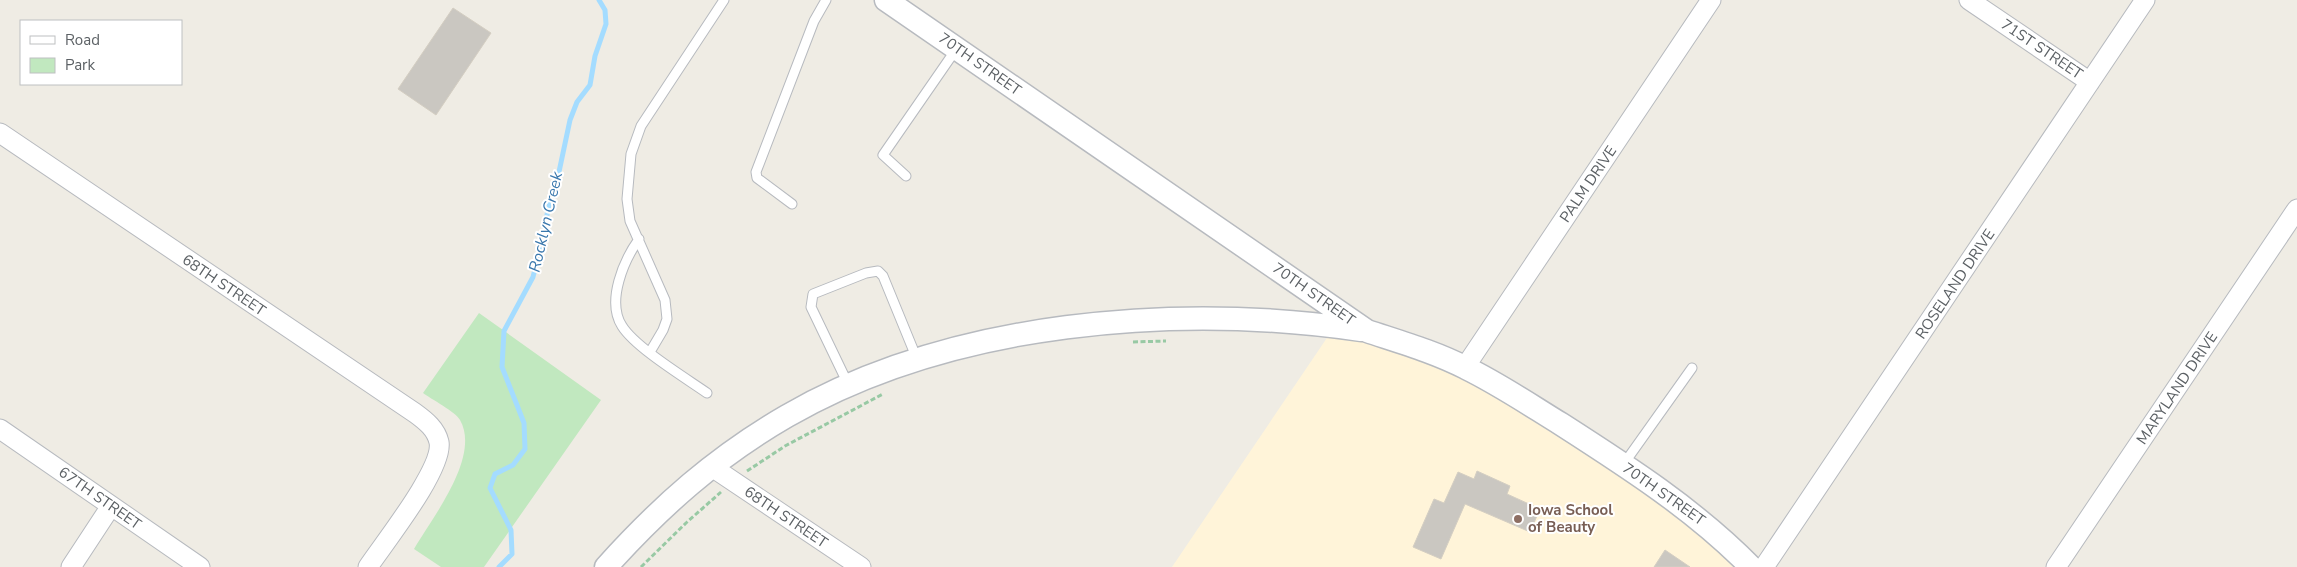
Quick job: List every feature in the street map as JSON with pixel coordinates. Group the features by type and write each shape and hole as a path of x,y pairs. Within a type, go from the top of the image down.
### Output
{"street":[{"name":"70TH STREET","path":"886,0 1367,331 1466,367 1500,386 1623,466 1705,524 1751,567"},
{"name":"PALM DRIVE","path":"1466,367 1711,0"},
{"name":"71ST STREET","path":"1969,0 2090,82"},
{"name":"ROSELAND DRIVE","path":"1764,567 2145,0"},
{"name":"68TH STREET","path":"0,132 415,413 431,426 439,444 437,462 428,480 368,567"},
{"name":"MARYLAND DRIVE","path":"2056,567 2297,210"},
{"path":"606,567 676,496 712,467 788,416 849,385 918,360 1013,336 1120,322 1228,318 1335,326 1367,331"},
{"name":"67TH STREET","path":"0,429 200,567"},
{"name":"68TH STREET","path":"712,467 861,567"},
{"path":"70,567 111,506"}],"lane":[{"path":"650,352 663,330 667,318 665,300 630,222 627,199 631,154 641,126 724,0"},
{"path":"792,204 757,178 756,172 814,21 826,0"},
{"path":"906,176 883,155 957,48"},
{"path":"639,239 623,264 619,278 616,312 620,324 630,338 707,393"},
{"path":"849,385 811,307 813,294 866,273 878,271 883,276 918,360"},
{"path":"1623,466 1692,368"}],"path":[{"path":"1126,342 1174,340"},
{"path":"749,470 793,442 886,393"},
{"path":"642,567 686,523 727,487"}],"shaded area":[{"path":"1335,326 1465,367 1751,567 1172,567"}],"green space":[{"path":"479,313 601,400 484,567 441,567 414,549 452,487 464,451 465,435 458,417 423,393"}],"building":[{"path":"453,8 491,33 436,115 398,89"},
{"name":"Iowa School of Beauty","path":"1477,471 1510,486 1507,494 1540,509 1530,532 1465,504 1441,559 1413,547 1434,499 1444,503 1458,472 1474,479"},
{"path":"1665,550 1690,567 1654,567"}],"waterway":[{"name":"Rocklyn Creek","path":"499,567 512,554 511,530 490,488 495,474 513,465 525,449 524,423 502,367 504,331 533,277 549,204 556,186 570,120 577,102 590,85 595,56 606,24 605,10 599,0"}],"place":[{"name":"Iowa School of Beauty","path":"1518,519"}]}
